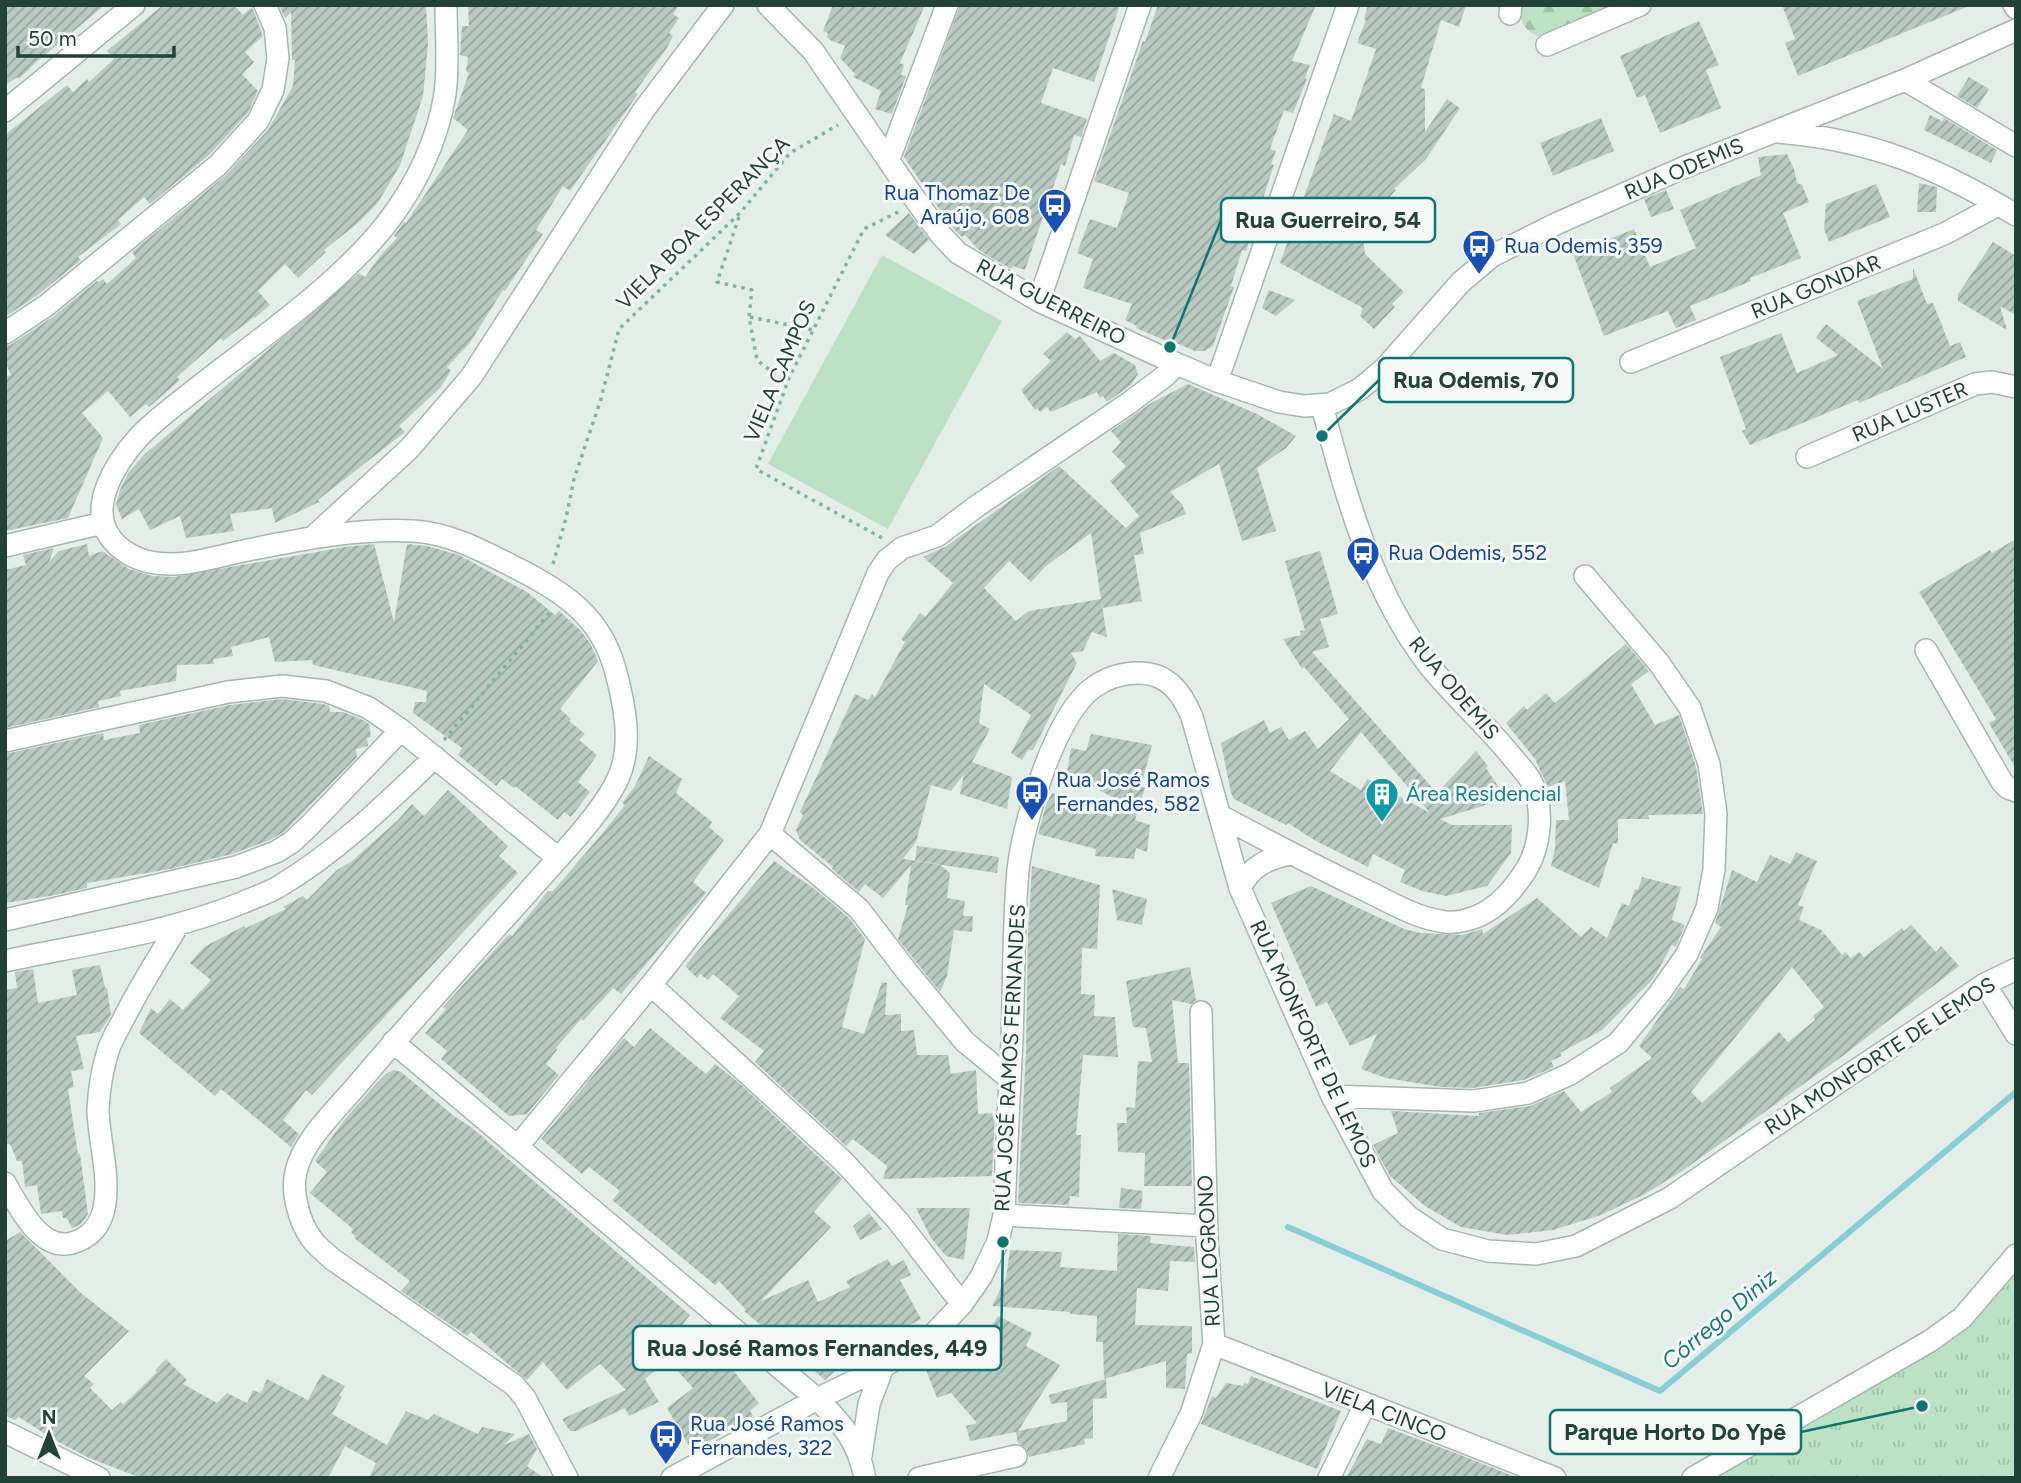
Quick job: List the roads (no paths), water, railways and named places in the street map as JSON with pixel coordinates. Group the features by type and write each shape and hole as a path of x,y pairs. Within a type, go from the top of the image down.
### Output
{"street":[{"path":"5,111 134,5"},
{"path":"5,333 47,305 218,165 258,121 273,90 278,58 275,28 265,5"},
{"path":"446,5 445,90 437,130 419,173 391,218 362,252 137,439 111,477 103,500 103,523 111,539 130,555 151,563 179,564 313,537 376,531 441,534 467,543 555,590 598,630 607,647 622,695 626,737 624,761 618,779 599,808 558,858 393,1042 316,1133 300,1160 295,1175 295,1196 302,1221 312,1239 332,1259 514,1385 525,1398 567,1478"},
{"path":"313,537 409,449 471,377 643,111 723,5"},
{"name":"RUA GUERREIRO","path":"768,5 813,51 917,202 958,253 998,279 1040,301 1217,381 1279,402 1322,406"},
{"path":"889,159 947,5"},
{"path":"1040,301 1140,5"},
{"path":"1217,381 1348,5"},
{"path":"1547,44 1640,5"},
{"name":"RUA ODEMIS","path":"1221,816 1290,854 1416,915 1442,922 1468,920 1493,908 1513,890 1531,862 1539,834 1538,806 1530,780 1503,745 1429,664 1392,611 1340,472 1322,406 1360,389 1385,368 1461,282 1492,256 1558,223 1647,184 1905,80 2016,30"},
{"path":"1905,80 2016,146"},
{"path":"1773,132 1822,136 1874,148 1962,184 2007,210"},
{"name":"RUA GONDAR","path":"1631,362 2007,210"},
{"path":"517,1147 651,985 770,834 878,573 887,560 902,548 937,536 1129,403 1177,364"},
{"name":"RUA LUSTER","path":"1807,457 1975,384 1992,382 2016,387"},
{"path":"5,546 103,523"},
{"path":"1332,1096 1474,1101 1528,1093 1570,1074 1618,1043 1659,994 1687,954 1707,908 1714,869 1716,814 1709,764 1690,708 1659,663 1585,576"},
{"path":"1926,650 2002,782 2016,791"},
{"name":"RUA JOSÉ RAMOS FERNANDES","path":"672,1478 817,1399 883,1367 929,1339 962,1304 981,1278 998,1241 1003,1215 1018,869 1031,805 1049,755 1072,713 1092,688 1113,676 1152,674 1171,682 1184,697 1192,717"},
{"path":"5,741 228,692 282,686 326,691 369,708 401,730 558,858"},
{"name":"RUA MONFORTE DE LEMOS","path":"1192,717 1240,888 1332,1096 1383,1191 1409,1217 1442,1239 1488,1251 1536,1254 1576,1246 1670,1198 1985,984 2016,969"},
{"path":"5,920 236,867 276,852 292,842 310,825 401,730"},
{"path":"5,961 178,925 275,888 346,839 433,756"},
{"path":"770,834 859,909 965,1042 1010,1079"},
{"path":"1240,888 1254,868 1268,859 1290,854"},
{"path":"5,1183 41,1235 55,1243 68,1245 80,1241 96,1229 103,1216 107,1191 98,1110 108,1048 130,1004 178,925"},
{"path":"1985,984 2016,1034"},
{"path":"651,985 844,1162 898,1221 962,1304"},
{"name":"RUA LOGRONO","path":"1159,1478 1191,1414 1214,1344 1207,1226 1201,1012"},
{"path":"393,1042 817,1399 844,1426 861,1456 866,1478"},
{"path":"1003,1215 1207,1226"},
{"path":"1693,1478 1930,1341 1962,1318 2016,1256"},
{"name":"VIELA CINCO","path":"1214,1344 1555,1478"},
{"path":"861,1456 869,1404 883,1367"},
{"path":"1329,1478 1364,1405"},
{"path":"5,1432 99,1478"},
{"path":"919,1478 1016,1456"}],"waterway":[{"name":"Córrego Diniz","path":"1288,1227 1660,1391 2016,1092"}],"place":[{"name":"Rua Thomaz De Araújo, 608","path":"1055,235"},
{"name":"Rua Odemis, 359","path":"1479,276"},
{"name":"Rua Guerreiro, 54","path":"1170,347"},
{"name":"Rua Odemis, 70","path":"1322,436"},
{"name":"Rua Odemis, 552","path":"1363,583"},
{"name":"Rua José Ramos Fernandes, 582","path":"1032,822"},
{"name":"Área Residencial","path":"1382,824"},
{"name":"Rua José Ramos Fernandes, 449","path":"1003,1242"},
{"name":"Parque Horto Do Ypê","path":"1922,1406"},
{"name":"Rua José Ramos Fernandes, 322","path":"666,1466"}]}
